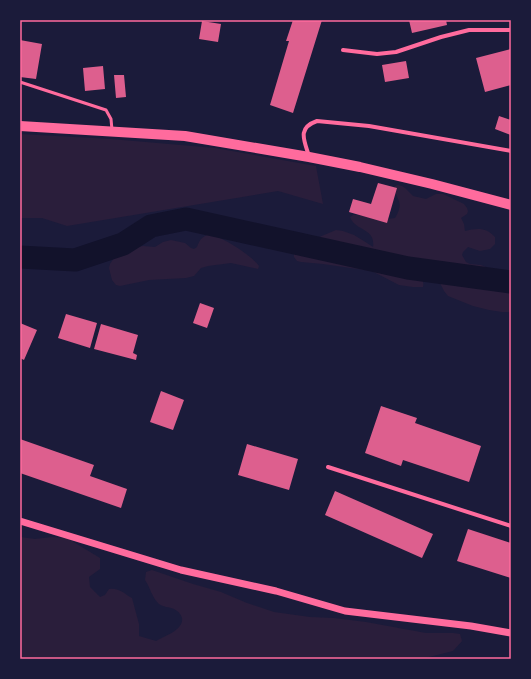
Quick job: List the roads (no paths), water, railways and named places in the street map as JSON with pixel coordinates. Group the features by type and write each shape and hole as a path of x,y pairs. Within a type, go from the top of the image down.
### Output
{"highway":[{"path":"20,126 185,136 360,167 511,205"}],"street":[{"path":"343,50 377,54 396,52 441,37 469,30 511,30"},
{"path":"309,157 304,139 304,133 310,123 317,121 369,126 511,150"},
{"path":"328,467 511,526"},
{"path":"20,521 181,570 276,591 345,611 471,626 511,633"}],"lane":[{"path":"20,82 106,110 111,119 112,131"}],"waterway":[{"path":"20,257 75,260 123,244 151,226 186,219 408,268 511,282"}]}
